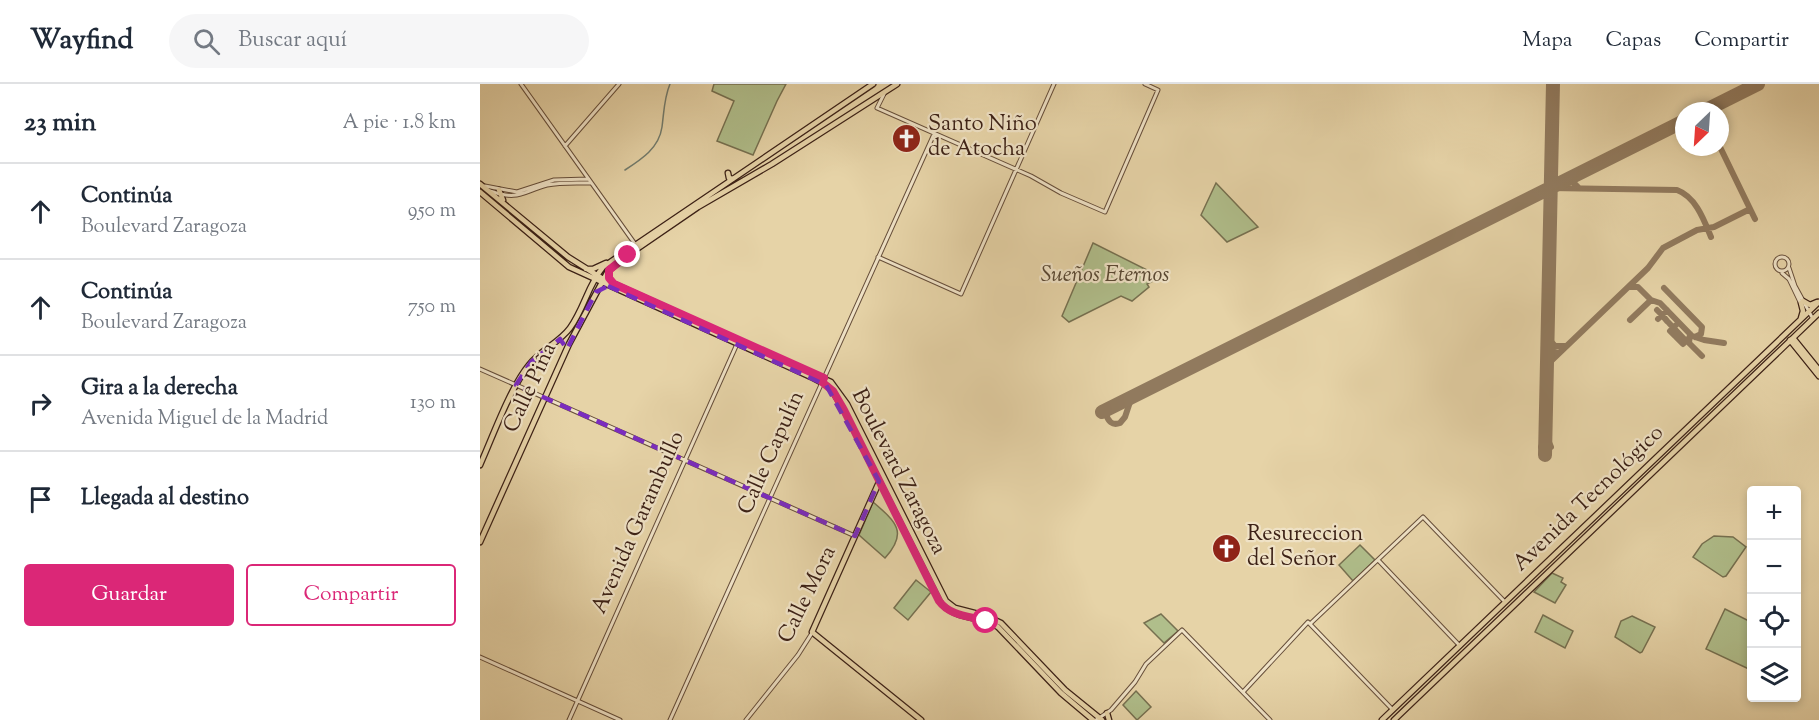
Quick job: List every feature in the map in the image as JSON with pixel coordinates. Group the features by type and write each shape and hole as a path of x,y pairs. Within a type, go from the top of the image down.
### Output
{"main road":[{"path":"480,465 516,385 531,362 560,339 573,324 595,277 635,244 873,84"},
{"path":"588,292 589,284 585,272 608,267 698,207 823,132 897,84"},
{"path":"817,121 817,127 823,132"},
{"path":"728,173 729,178 733,179"},
{"name":"Boulevard Zaragoza","path":"481,188 504,202 585,272"},
{"name":"Boulevard Zaragoza","path":"481,188 564,264 585,272 608,286 835,386 948,603 955,608 986,616 1001,623 1065,690 1098,720"},
{"path":"500,192 504,202"},
{"path":"504,202 507,195"},
{"path":"608,267 609,278 614,284"},
{"name":"Calle Piña","path":"480,542 569,344 608,267"},
{"name":"Boulevard Zaragoza","path":"602,281 614,284 738,342"},
{"path":"596,292 608,286"},
{"path":"1800,321 1803,313 1802,302 1812,305 1819,301"},
{"name":"Avenida Tecnológico","path":"1382,720 1819,301"},
{"name":"Avenida Tecnológico","path":"1395,720 1819,313"},
{"path":"560,339 564,344 569,344"},
{"path":"1791,339 1819,370"},
{"path":"1791,339 1819,376"},
{"path":"1755,364 1760,370"},
{"name":"Boulevard Zaragoza","path":"823,380 838,399 944,607 954,613 986,621 998,627 1057,689 1098,720"},
{"path":"1670,445 1676,450"},
{"name":"Calle Mora","path":"812,632 883,475"},
{"path":"812,632 921,720"},
{"path":"1107,713 1109,720"},
{"path":"1388,714 1395,720"}],"street":[{"path":"521,84 635,244"},
{"path":"565,146 619,84"},
{"path":"878,257 961,294 1054,84"},
{"path":"884,94 877,108 1016,169 1052,186 1061,193 1105,212 1158,90 1145,84"},
{"name":"Calle Capulín","path":"670,720 934,134"},
{"path":"500,192 519,191 551,181 590,181"},
{"path":"481,188 507,195 520,195 550,185 590,181"},
{"path":"1789,277 1782,273 1775,264 1777,257 1785,258 1789,268 1789,277 1812,320"},
{"path":"1782,273 1789,268"},
{"name":"Avenida Garambullo","path":"569,720 738,342"},
{"path":"480,369 855,536"},
{"path":"1243,692 1309,623 1423,517 1505,602"},
{"path":"1378,560 1460,646"},
{"path":"1309,623 1393,710"},
{"path":"1098,720 1135,682 1146,664 1182,630 1270,720"},
{"name":"Calle Mora","path":"746,720 804,647 812,632"},
{"path":"480,657 620,720"}],"highlighted area":[{"path":"608,286 826,385 879,481 855,536 516,385 531,362 560,339 567,349 596,292"}],"green space":[{"path":"714,84 786,84 753,155 717,141 734,101 712,91"},
{"path":"1216,183 1258,227 1227,242 1201,215"},
{"name":"Sueños Eternos","path":"1093,243 1161,277 1147,284 1149,287 1132,301 1121,296 1069,322 1062,316"},
{"path":"873,502 893,521 898,534 892,549 885,558 859,535"},
{"path":"1714,536 1733,537 1746,547 1723,577 1693,557 1702,544"},
{"path":"1360,545 1375,560 1353,581 1339,565"},
{"path":"1552,573 1563,578 1561,582 1566,585 1555,603 1534,592"},
{"path":"916,580 931,592 908,620 894,608"},
{"path":"1725,609 1747,620 1747,668 1706,649"},
{"path":"1161,614 1178,631 1164,643 1144,623"},
{"path":"1543,615 1573,631 1565,648 1535,632"},
{"path":"1632,616 1655,627 1640,653 1615,637 1621,621"},
{"path":"1136,691 1151,707 1137,720 1123,705"}],"waterway":[{"path":"625,170 643,157 657,141 670,84"}],"taxiway":[{"path":"1724,156 1755,219"},
{"path":"1578,187 1572,181 1579,173"},
{"path":"1551,177 1553,183 1558,183"},
{"path":"1539,193 1546,192 1551,196 1561,182"},
{"path":"1550,188 1677,190 1684,193 1694,203 1711,237"},
{"path":"1547,371 1551,361 1648,268 1663,248 1697,230 1714,227 1750,209"},
{"path":"1629,287 1638,287 1651,300 1660,303 1692,336 1724,343"},
{"path":"1664,288 1702,327 1701,334 1695,337"},
{"path":"1630,320 1651,300"},
{"path":"1657,310 1662,315 1658,319"},
{"path":"1667,310 1662,315 1667,321"},
{"path":"1668,322 1686,341"},
{"path":"1675,336 1670,331 1676,325"},
{"path":"1690,334 1689,343 1702,356"},
{"path":"1547,337 1555,346 1566,346"},
{"path":"1676,337 1683,344 1688,339"},
{"path":"1547,343 1550,351 1559,353"},
{"path":"1109,408 1106,414 1109,421 1115,424 1120,423 1125,417 1132,396"},
{"path":"1545,433 1551,447 1546,451 1541,447 1545,438"}],"runway":[{"path":"1545,455 1553,84"},
{"path":"1722,102 1758,84"},
{"path":"1102,412 1675,126"}],"place":[{"name":"Santo Niño de Atocha","path":"907,138"},
{"name":"Resureccion del Señor","path":"1226,548"}],"route":[{"path":"628,255 609,270 610,281 614,284 824,378 822,382 830,387 844,410 939,601 954,613 986,621"}]}
